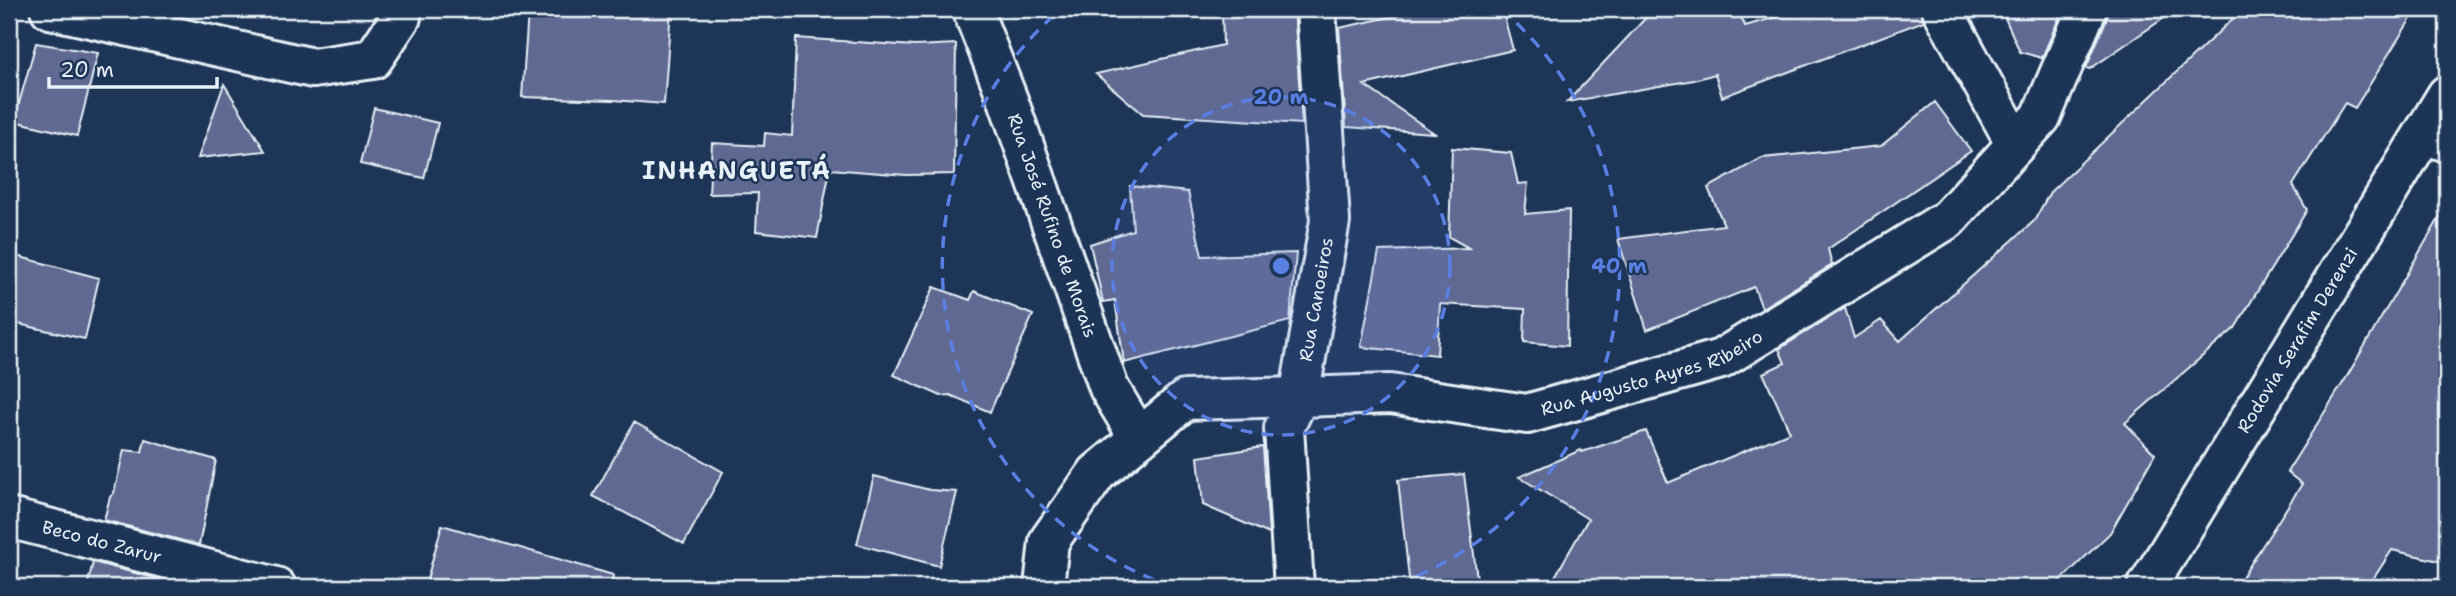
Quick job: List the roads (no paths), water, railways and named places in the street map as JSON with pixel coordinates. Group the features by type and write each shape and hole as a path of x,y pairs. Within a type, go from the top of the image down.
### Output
{"street":[{"path":"50,9 313,68 373,59 401,17 402,9"},
{"name":"Rua José Rufino de Morais","path":"972,9 1008,100 1109,388 1139,438"},
{"name":"Rua Canoeiros","path":"1294,587 1284,428 1300,397 1330,220 1316,9"},
{"path":"1942,9 2016,144"},
{"name":"Rua Augusto Ayres Ribeiro","path":"1044,587 1049,541 1097,473 1185,400 1390,394 1527,414 1721,359 1948,219 2040,117 2087,9"},
{"name":"Rodovia Serafim Derenzi","path":"2147,587 2435,138 2447,95"},
{"name":"Beco do Zarur","path":"9,518 276,587"}],"district":[{"name":"INHANGUETÁ","path":"737,171"}]}
